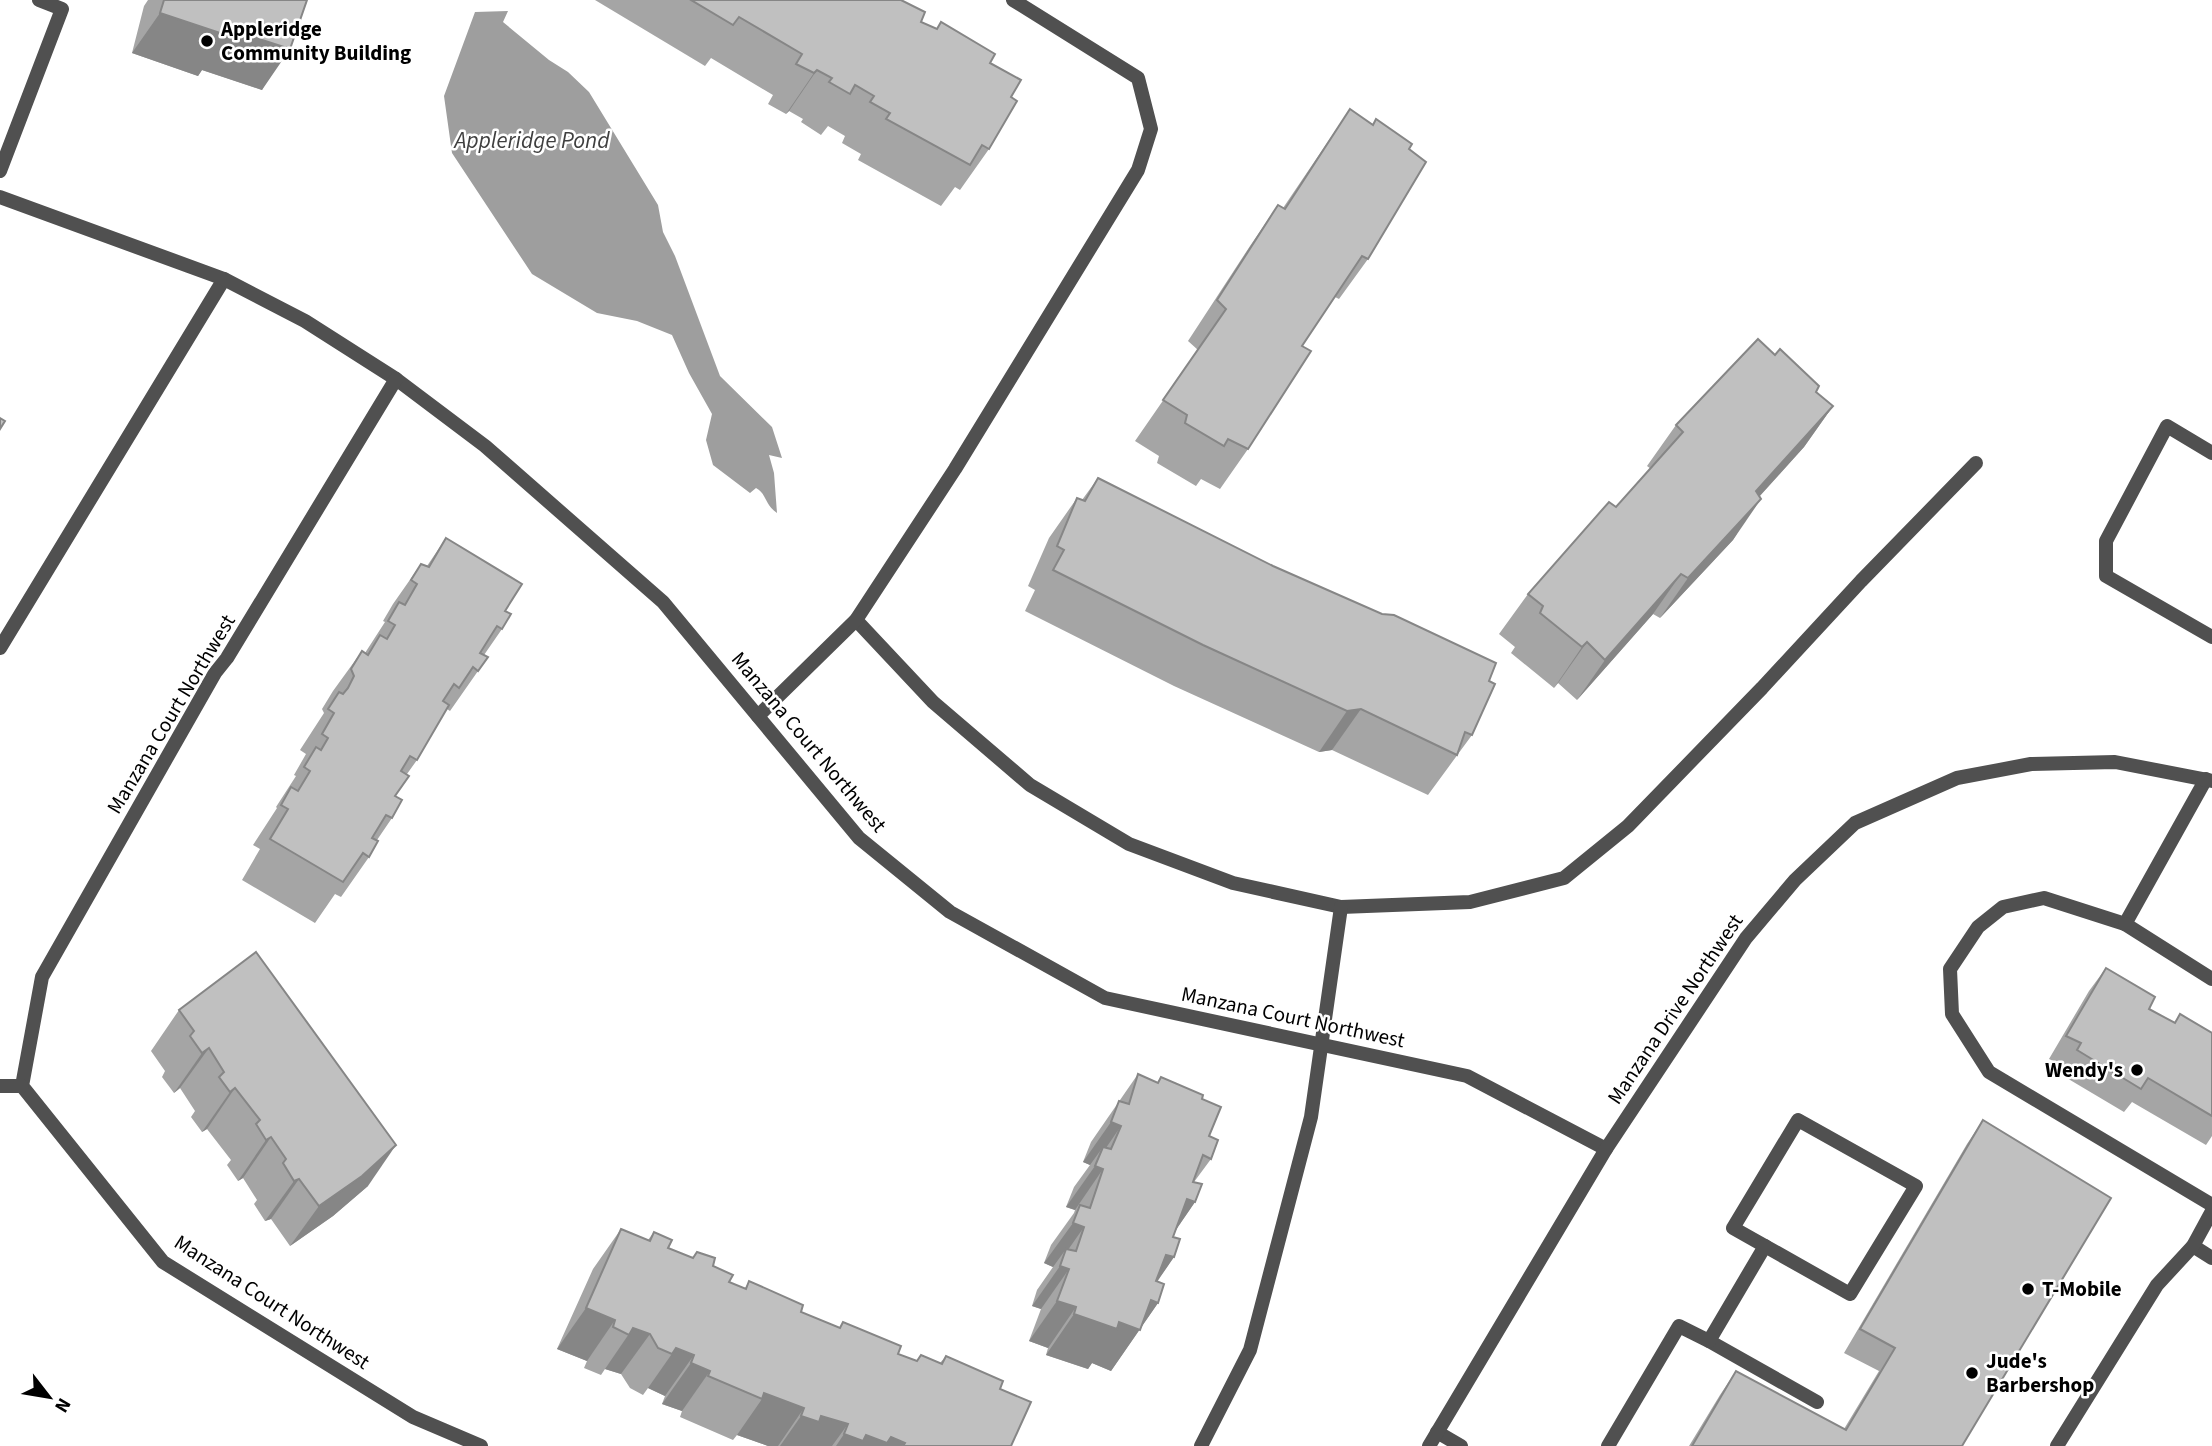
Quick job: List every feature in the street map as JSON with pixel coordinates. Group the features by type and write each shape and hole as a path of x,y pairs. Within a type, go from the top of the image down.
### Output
{"street":[{"path":"0,171 62,9 39,0"},
{"path":"758,716 856,620 955,469 1138,170 1151,130 1138,78 1013,0"},
{"name":"Manzana Court Northwest","path":"0,197 224,279 305,321 397,379 485,446 663,601 859,838 950,912 1105,998 1467,1076 1606,1149"},
{"path":"0,648 224,279"},
{"name":"Manzana Court Northwest","path":"397,379 227,658 215,673 42,977 22,1086 163,1262 413,1417 481,1446"},
{"path":"2212,453 2166,426 2106,541 2106,576 2212,637"},
{"path":"856,620 933,702 1030,785 1129,845 1233,883 1341,907 1471,902 1564,878 1628,826 1976,463"},
{"name":"Manzana Drive Northwest","path":"1429,1446 1606,1149 1746,938 1796,880 1854,823 1957,778 2031,764 2115,762 2209,780"},
{"path":"2125,925 2209,780"},
{"path":"2212,979 2125,925 2043,898 2003,907 1978,928 1950,969 1952,1014 1989,1072 2212,1205"},
{"path":"1200,1446 1250,1350 1311,1117 1341,907"},
{"path":"0,1086 22,1086"},
{"path":"1798,1120 1916,1186 1850,1294 1765,1246 1733,1228 1798,1120"},
{"path":"2057,1446 2157,1285 2193,1246 2212,1211"},
{"path":"1709,1341 1765,1246"},
{"path":"2193,1246 2212,1258"},
{"path":"1608,1446 1679,1326 1817,1402"},
{"path":"1437,1432 1461,1446"}],"water":[{"name":"Appleridge Pond","path":"508,11 503,22 568,72 589,92 658,205 663,232 675,256 720,376 772,427 782,458 769,455 774,473 777,513 760,490 756,488 750,493 713,465 706,440 712,414 672,335 637,321 597,313 532,274 452,153 444,96 475,12"}],"building":[{"path":"164,0 307,0 290,49 229,29 226,35 160,13"},
{"path":"691,0 901,0 925,12 921,22 937,29 941,22 995,54 990,63 1021,80 1011,97 1017,101 989,149 982,145 970,165 886,119 890,113 870,102 874,96 855,85 850,94 829,82 832,78 796,64 802,54 739,17 733,25"},
{"path":"1350,109 1373,125 1376,119 1412,144 1409,149 1426,162 1368,259 1362,256 1302,346 1311,351 1248,449 1228,439 1224,446 1185,423 1187,415 1163,400 1226,309 1217,300 1278,205 1285,209"},
{"path":"1758,339 1775,355 1780,349 1819,386 1816,392 1833,406 1756,491 1761,499 1688,578 1681,574 1605,660 1587,642 1582,647 1540,613 1543,606 1528,594 1609,502 1616,507 1683,432 1676,425"},
{"path":"1098,478 1273,566 1382,614 1394,615 1496,663 1489,681 1495,684 1472,735 1465,732 1457,755 1361,709 1347,711 1203,645 1053,570 1064,550 1057,546 1077,498 1085,501"},
{"path":"446,538 522,584 505,611 511,614 502,629 497,626 480,653 488,657 478,671 473,667 459,688 454,684 443,701 449,705 417,760 410,756 401,771 409,776 395,796 402,800 392,818 386,815 372,838 378,841 369,857 363,853 343,882 270,839 288,809 281,805 291,787 298,791 310,771 304,767 316,747 321,750 328,738 322,734 334,713 328,709 339,692 343,694 348,688 354,676 351,669 362,651 368,655 380,635 387,639 395,625 388,621 399,602 405,605 417,584 411,580 421,564 429,567"},
{"path":"256,952 396,1145 362,1176 319,1206 299,1179 294,1181 283,1163 286,1159 271,1137 266,1140 256,1124 260,1120 235,1088 230,1092 219,1077 224,1072 209,1048 202,1053 190,1036 194,1031 179,1010"},
{"path":"2106,968 2155,997 2149,1009 2175,1023 2180,1014 2212,1033 2212,1116 2148,1078 2141,1089 2077,1050 2081,1043 2066,1036"},
{"path":"1138,1074 1158,1083 1161,1077 1203,1095 1202,1099 1221,1107 1209,1136 1218,1140 1211,1159 1203,1155 1193,1182 1202,1184 1195,1202 1187,1199 1173,1237 1180,1239 1174,1257 1166,1255 1156,1281 1164,1284 1158,1303 1151,1300 1140,1330 1119,1322 1117,1329 1074,1314 1076,1307 1057,1301 1069,1269 1060,1266 1066,1249 1076,1251 1084,1227 1073,1223 1080,1205 1090,1208 1103,1169 1095,1166 1103,1147 1111,1149 1121,1126 1111,1122 1119,1101 1129,1104"},
{"path":"1983,1120 2111,1198 1962,1446 1692,1446 1736,1371 1846,1430 1895,1348 1860,1329"},
{"path":"621,1229 650,1241 654,1232 672,1240 668,1248 693,1258 697,1252 715,1258 713,1266 733,1275 729,1282 746,1289 749,1281 803,1305 801,1312 840,1328 843,1322 901,1346 898,1354 917,1361 921,1355 942,1364 946,1356 1003,1381 1000,1389 1031,1402 1011,1446 903,1446 905,1443 891,1437 887,1443 866,1435 863,1441 844,1434 848,1424 821,1416 819,1422 801,1416 804,1408 764,1393 762,1399 708,1376 710,1371 691,1363 694,1355 676,1348 672,1354 658,1348 650,1334 633,1328 629,1335 613,1327 615,1320 586,1308"}],"place":[{"name":"Appleridge Community Building","path":"207,41"},
{"name":"Wendy's","path":"2137,1070"},
{"name":"T-Mobile","path":"2028,1289"},
{"name":"Jude's Barbershop","path":"1972,1373"}]}
